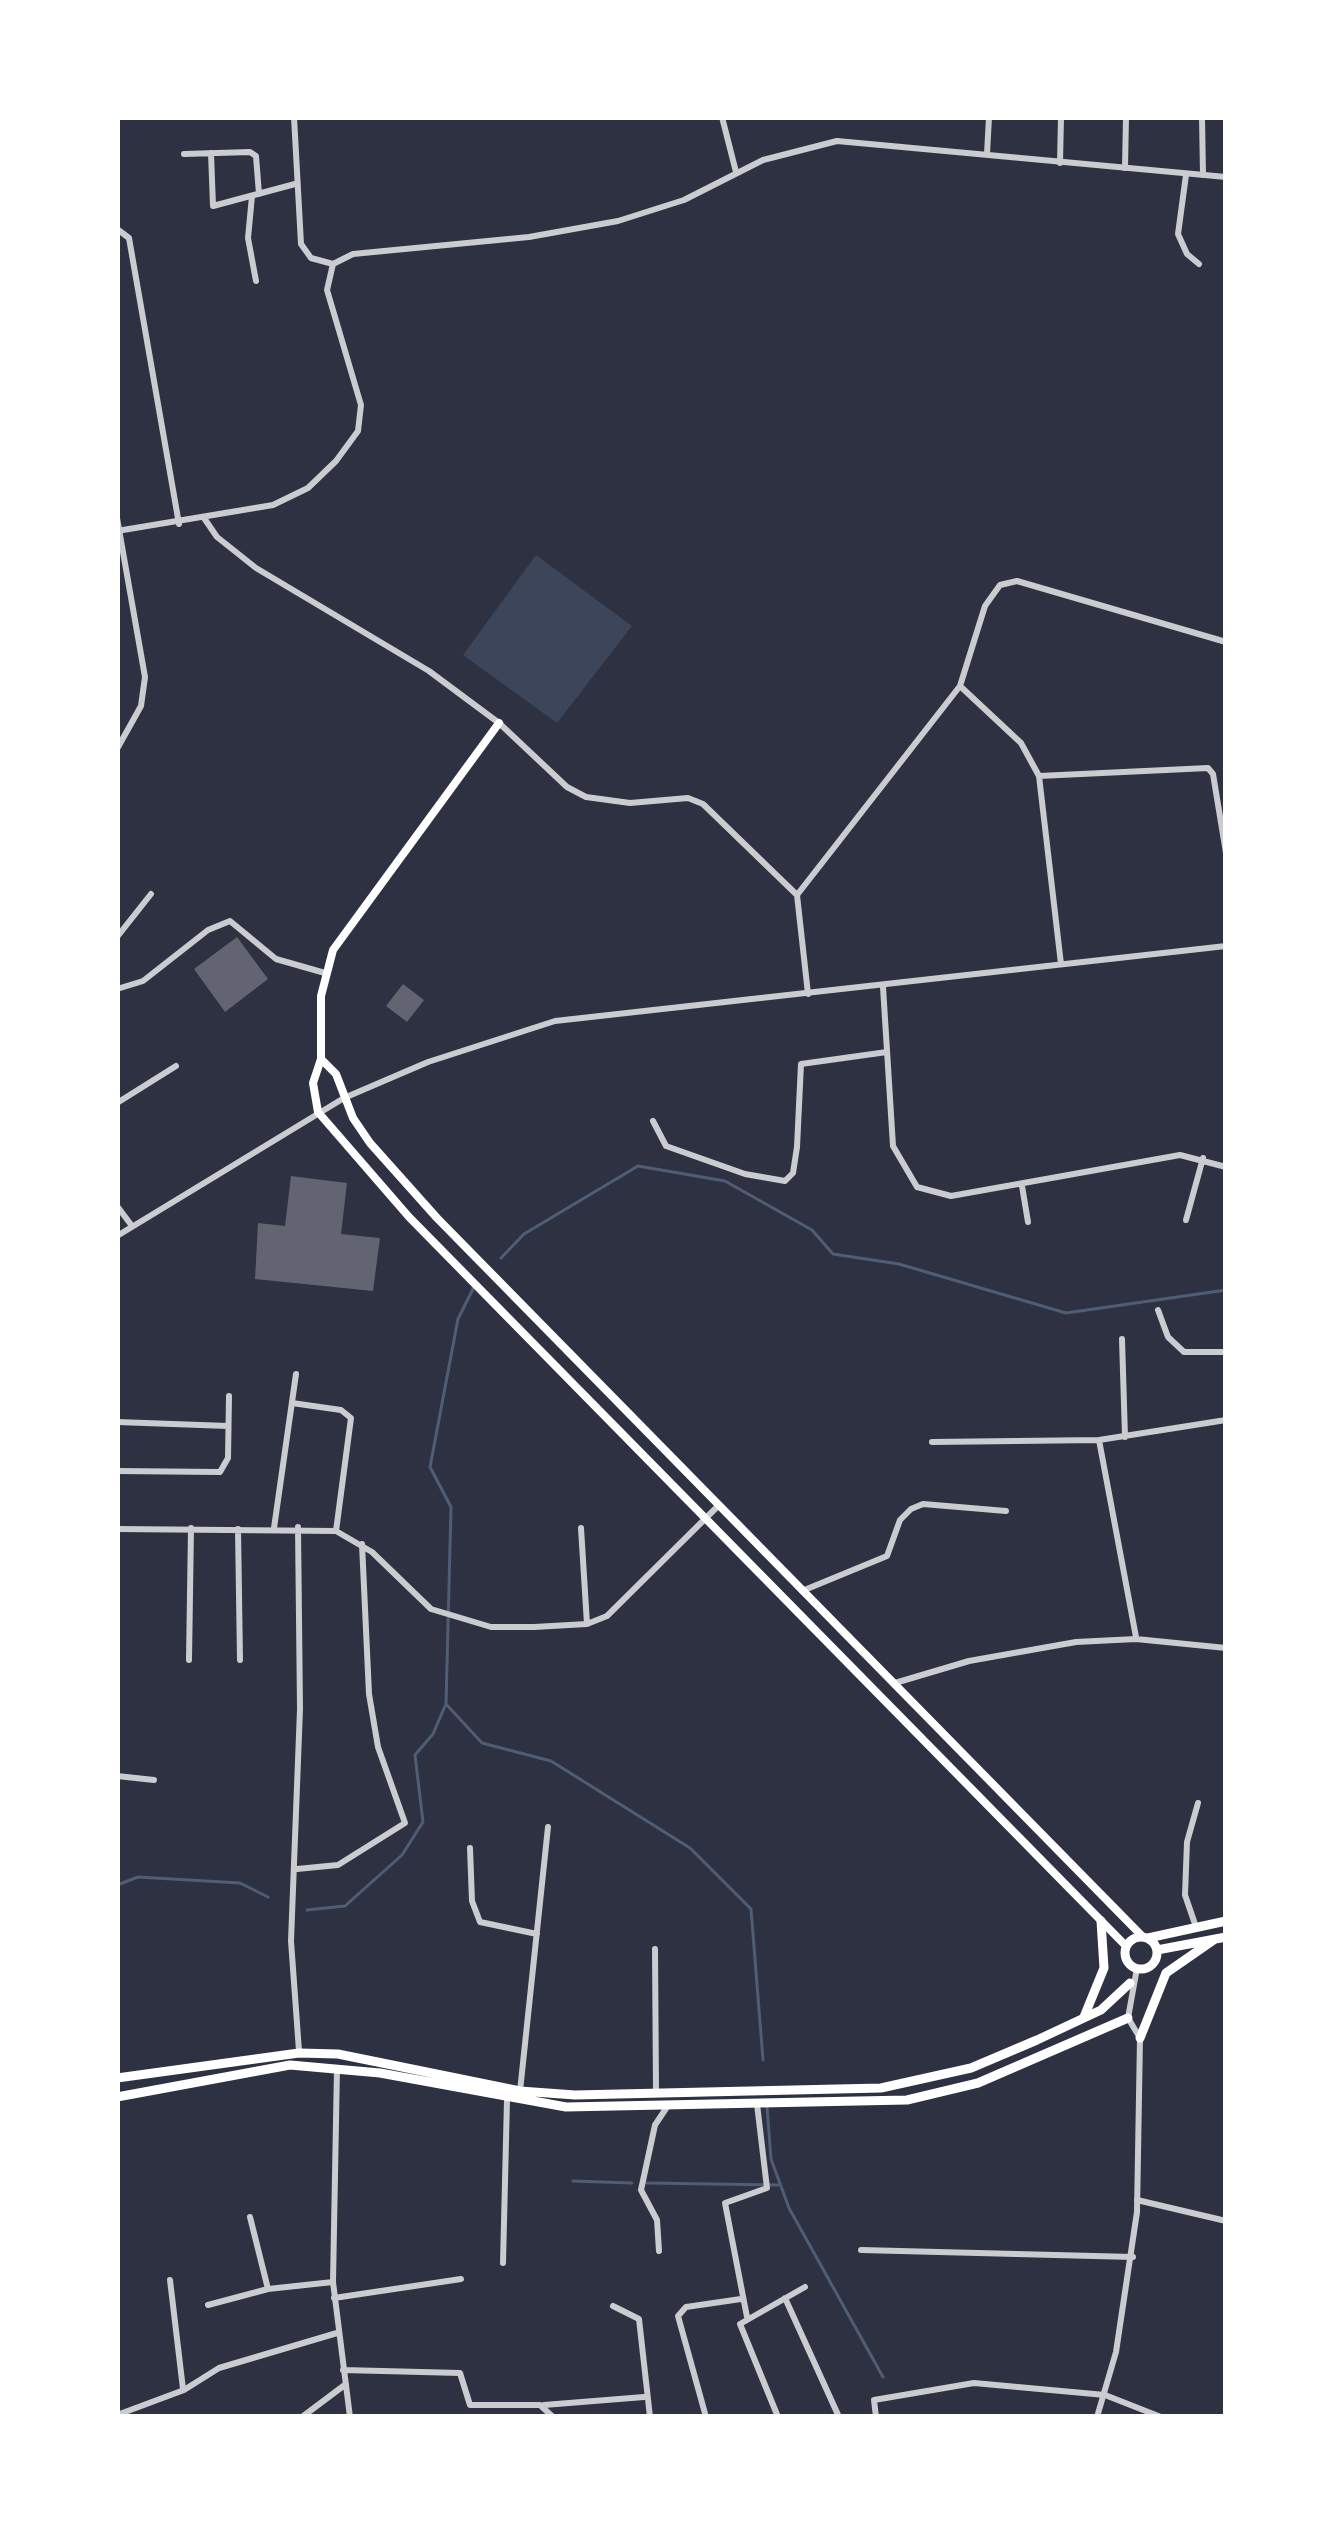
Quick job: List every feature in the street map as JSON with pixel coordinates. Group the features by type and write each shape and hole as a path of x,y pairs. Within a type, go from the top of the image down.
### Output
{"main road":[{"path":"499,723 333,950 326,974 321,1060 313,1082 318,1112 409,1217 1126,1946 1126,1959 1137,1969 1150,1966 1157,1950"},
{"path":"321,1060 336,1074 370,1143 400,1178 1157,1950"},
{"path":"532,1340 544,1328"},
{"path":"875,1692 895,1683"},
{"path":"1084,2017 1104,1968 1101,1921"},
{"path":"1126,1946 1145,1937 1226,1922"},
{"path":"1157,1950 1220,1938"},
{"path":"1140,2038 1166,1973 1220,1938"},
{"path":"117,2078 299,2054 394,2063 520,2091 656,2094 906,2084 970,2068 1101,2010 1130,1983"},
{"path":"117,2097 259,2068 337,2067 507,2100 661,2107 928,2097 978,2083 1128,2018"}],"street":[{"path":"294,117 295,184 304,251 333,264"},
{"path":"722,117 736,172"},
{"path":"987,154 989,117"},
{"path":"1060,163 1061,117"},
{"path":"1125,168 1126,117"},
{"path":"1202,117 1203,175"},
{"path":"333,264 353,254 529,237 618,220 684,200 784,152 837,141 1226,177"},
{"path":"211,153 211,204 295,184"},
{"path":"184,154 253,154 256,195 248,238 256,281"},
{"path":"1186,175 1178,234 1199,264"},
{"path":"117,229 128,238 179,524"},
{"path":"118,531 179,524 289,499 337,461 358,430 359,390 327,290 333,264"},
{"path":"117,518 145,677 141,706 117,749"},
{"path":"204,518 217,537 256,568 429,671 499,723 567,787 586,797 630,803 688,798 703,804 797,895 808,994"},
{"path":"797,895 960,686 978,624 1000,585 1017,581 1226,642"},
{"path":"960,686 1022,743 1040,776 1061,964"},
{"path":"117,736 127,734"},
{"path":"1040,776 1208,768 1214,774 1226,853"},
{"path":"117,937 151,894"},
{"path":"117,989 143,981 208,930 230,921 276,959 326,974"},
{"path":"117,1236 344,1098 428,1062 555,1021 1226,946"},
{"path":"884,987 893,1146 917,1187 951,1196 1180,1155 1226,1167"},
{"path":"652,1121 666,1146 745,1174 785,1180 796,1160 801,1064 887,1052"},
{"path":"117,1103 176,1066"},
{"path":"1186,1220 1203,1158"},
{"path":"1022,1186 1028,1222"},
{"path":"117,1206 132,1226"},
{"path":"1158,1310 1168,1337 1184,1352 1226,1352"},
{"path":"1122,1339 1125,1437"},
{"path":"274,1528 296,1374"},
{"path":"117,1471 220,1472 227,1466 229,1396"},
{"path":"292,1403 341,1410 351,1418 335,1531"},
{"path":"932,1442 1100,1440 1226,1420"},
{"path":"117,1421 228,1426"},
{"path":"1100,1440 1136,1639"},
{"path":"802,1591 887,1556 900,1520 923,1504 1006,1511"},
{"path":"117,1529 298,1527 335,1531 362,1544 431,1609 504,1628 586,1624 628,1599 718,1506"},
{"path":"298,1527 296,1869 291,1941 299,2054"},
{"path":"189,1660 190,1528"},
{"path":"581,1528 586,1624"},
{"path":"238,1529 240,1660"},
{"path":"296,1869 338,1865 405,1823 378,1747 369,1694 362,1544"},
{"path":"895,1683 1039,1647 1136,1639 1226,1648"},
{"path":"117,1776 154,1780"},
{"path":"1196,1927 1185,1895 1186,1842 1198,1803"},
{"path":"520,2091 548,1827"},
{"path":"470,1848 472,1901 480,1922 537,1934"},
{"path":"655,1949 656,2094 661,2107 641,2190 657,2220 659,2251"},
{"path":"1097,2417 1132,2257 1140,2038 1128,2018 1130,1983 1137,1969"},
{"path":"337,2067 333,2282 350,2417"},
{"path":"503,2263 507,2100"},
{"path":"747,2317 725,2203 767,2188 757,2104"},
{"path":"1137,2200 1226,2221"},
{"path":"250,2217 268,2289"},
{"path":"861,2250 1132,2257"},
{"path":"334,2298 461,2279"},
{"path":"170,2280 184,2390"},
{"path":"208,2305 268,2289 333,2282"},
{"path":"778,2417 741,2337 740,2324 805,2287"},
{"path":"785,2298 839,2417"},
{"path":"706,2417 678,2316 686,2307 741,2299"},
{"path":"613,2306 639,2319 644,2397 650,2417"},
{"path":"117,2415 184,2390 219,2368 338,2333"},
{"path":"343,2370 460,2373 470,2405 644,2397"},
{"path":"876,2417 872,2402 974,2383 1105,2395 1160,2417"},
{"path":"302,2417 346,2384"},
{"path":"540,2405 553,2417"}],"shaded area":[{"path":"536,555 632,626 557,723 463,655"}],"building":[{"path":"237,937 268,979 225,1012 194,969"},
{"path":"403,984 424,1000 407,1022 386,1006"},
{"path":"291,1176 347,1183 341,1234 380,1238 373,1291 255,1279 258,1223 285,1226"}],"waterway":[{"path":"501,1258 524,1234 638,1166 725,1181 812,1230 833,1254 899,1264 1066,1313 1226,1290"},
{"path":"475,1285 458,1319 430,1467 451,1507 446,1704 482,1743 551,1761 690,1848 751,1909 763,2060"},
{"path":"307,1910 345,1906 402,1855 423,1822 415,1755 433,1734 445,1706"},
{"path":"117,1885 138,1877 240,1883 268,1897"},
{"path":"767,2107 771,2159 789,2208 883,2377"},
{"path":"573,2181 632,2183"},
{"path":"647,2183 778,2185"}]}
